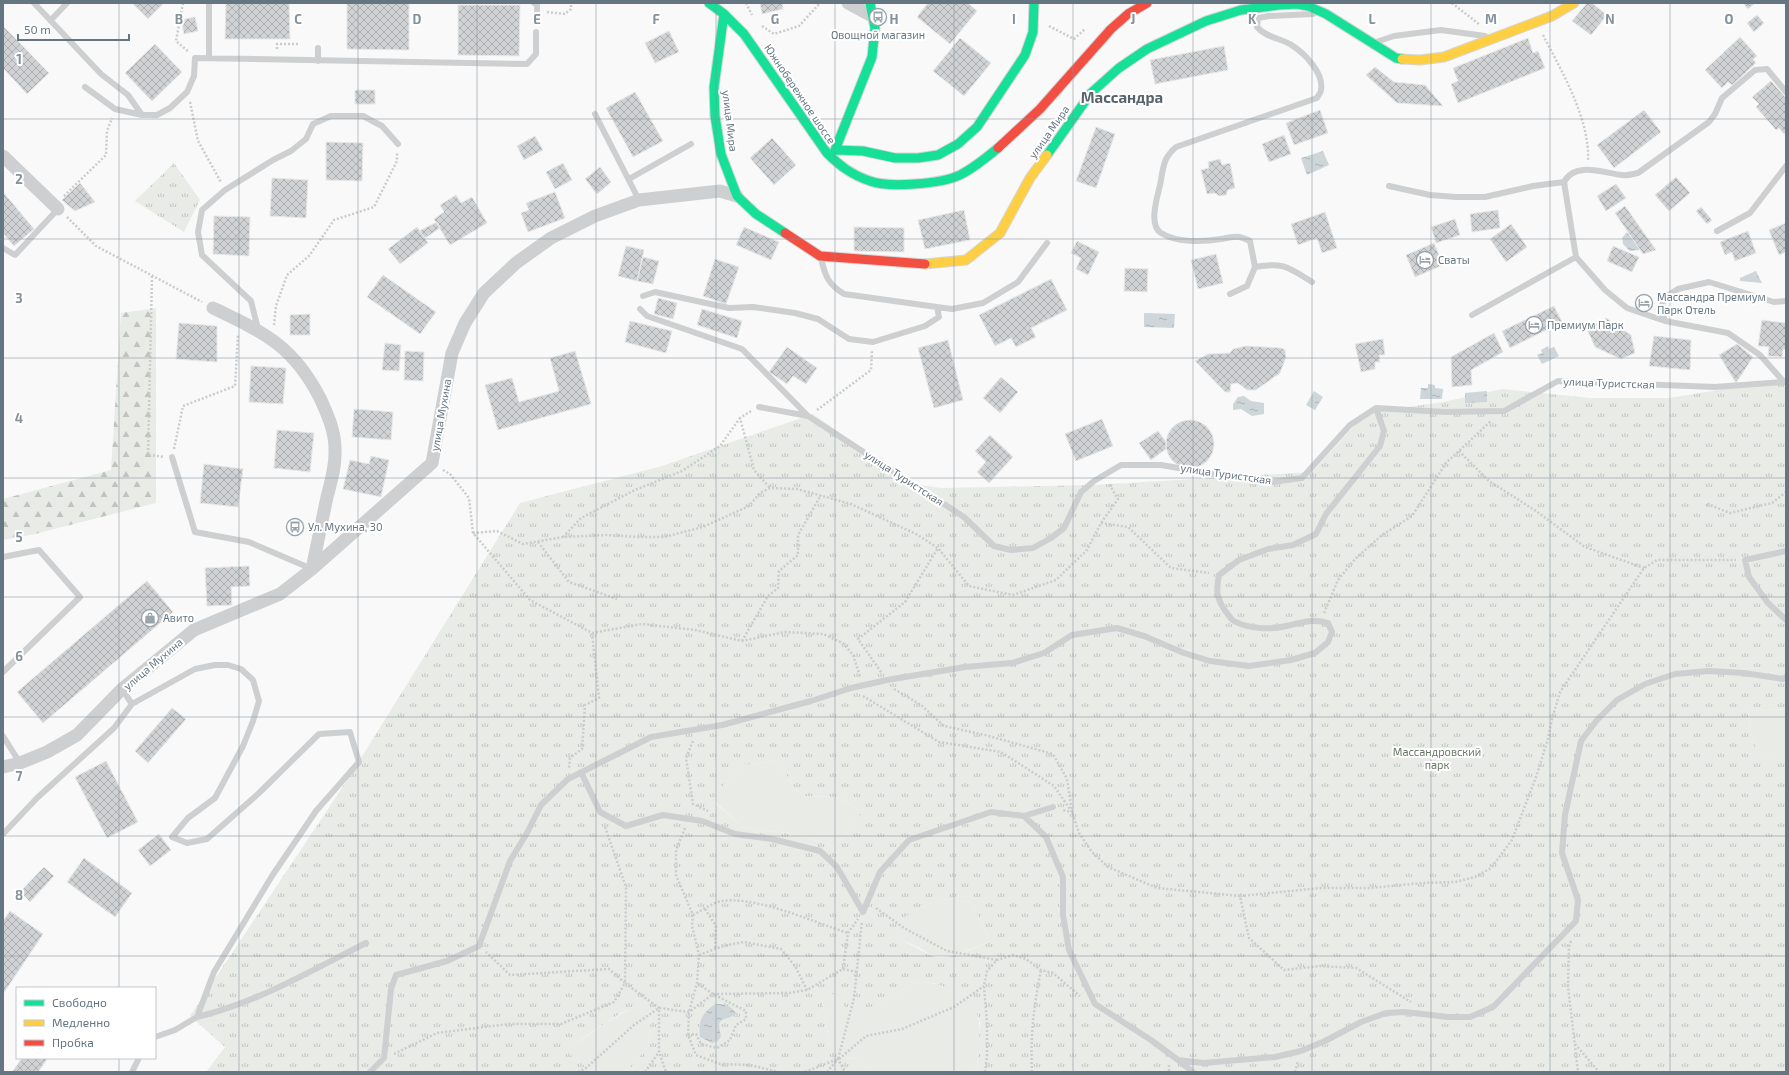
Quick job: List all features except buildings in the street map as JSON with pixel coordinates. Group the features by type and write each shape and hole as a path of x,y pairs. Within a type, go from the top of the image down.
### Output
{"main road":[{"name":"Южнобережное шоссе","path":"709,3 724,14 744,34 779,82 827,153 842,168 871,182 910,185 935,182 960,175 982,161 1040,109 1112,29 1128,14 1147,3"},
{"path":"870,3 875,28 872,56 835,150 863,151 895,158 918,158 938,155 958,144 977,127 1025,55 1033,32 1034,3"},
{"name":"улица Мира","path":"724,14 714,87 715,116 721,154 737,196 756,214 820,256 929,264 966,260 1000,233 1030,178 1091,93 1119,68 1141,53 1206,21 1241,10 1297,4 1326,14 1396,58 1408,61 1444,57 1552,16 1574,3"},
{"name":"Южнобережное шоссе","path":"778,65 813,120 835,150 850,164 862,170 876,174 913,176 925,174"}],"street":[{"path":"848,3 874,17"},
{"path":"3,156 56,207"},
{"name":"улица Мухина","path":"3,767 20,763 47,752 77,735 122,689 194,630 280,594 312,569 432,463 452,353 465,322 484,293 516,263 551,238 595,216 639,200 720,191 737,196"},
{"path":"213,308 258,329 284,349 300,365 314,386 334,431 335,451 333,473 312,569"}],"lane":[{"path":"34,3 101,74 128,95 142,115"},
{"path":"51,20 67,3"},
{"path":"209,3 210,58"},
{"path":"534,3 537,5 537,13"},
{"path":"1230,294 1247,286 1254,268 1250,241 1242,237 1231,236 1222,239 1189,242 1160,233 1155,227 1154,214 1163,169 1170,152 1176,148 1317,98 1321,90 1320,80 1311,63 1292,45 1261,32 1257,27 1258,18 1270,16 1326,14"},
{"path":"1371,43 1394,36 1441,30 1496,37"},
{"path":"85,87 115,109 142,115 157,115 170,108 187,92 194,76 195,58 527,64 536,54 536,32"},
{"path":"318,48 318,61"},
{"path":"1472,315 1576,257 1564,182 1567,175 1576,171 1588,169 1624,176 1638,173 1709,122 1716,114 1722,98 1754,70 1767,69 1786,92"},
{"path":"595,114 639,200"},
{"path":"258,329 251,301 202,255 198,232 202,210 225,190 273,160 291,151 306,139 314,124 331,116 362,116 382,126 398,144"},
{"path":"629,179 691,144"},
{"path":"1717,231 1750,213 1786,166"},
{"path":"1389,186 1430,195 1485,197 1533,186 1564,182"},
{"path":"3,248 14,255 56,207"},
{"path":"820,256 824,271 832,286 844,294 952,309 983,303 1018,282 1047,243"},
{"name":"улица Туристская","path":"1576,257 1605,290 1627,308 1666,321 1728,333 1760,355 1785,382"},
{"path":"1254,268 1273,264 1292,269 1312,282"},
{"path":"1666,321 1661,309 1664,298 1678,289 1709,282 1774,302 1786,301"},
{"path":"643,296 655,292 729,308 753,307 795,313 818,319 849,339 873,342 925,326 938,317 937,307"},
{"path":"640,309 647,316 742,349 808,416"},
{"name":"улица Туристская","path":"808,416 964,516 994,546 1011,550 1033,548 1051,538 1064,528 1081,492 1104,475 1121,465 1161,465 1272,482 1302,478 1350,425 1376,408 1445,412 1504,411 1558,381 1716,387 1785,382"},
{"path":"759,407 808,416"},
{"path":"370,1072 384,1058 391,989 396,975 447,961 479,946 510,861 542,805 568,779 651,737 722,725 811,701 851,688 887,680 965,667 1012,663 1044,654 1072,635 1117,628 1144,636 1184,654 1210,661 1249,666 1291,660 1314,653 1328,642 1332,632 1328,623 1320,620 1304,621 1286,627 1267,628 1248,626 1233,621 1223,607 1216,591 1219,574 1239,560 1268,549 1292,544 1316,534 1326,514 1380,446 1384,431 1376,408"},
{"path":"172,457 194,532 249,542 312,569"},
{"path":"3,557 39,550 80,597 3,672"},
{"path":"1786,551 1745,560 1748,577 1768,603 1786,620"},
{"path":"3,834 37,798 114,728 132,704 195,669 228,664 242,669 253,680 259,701 254,721 243,746 215,798 188,818 172,837 187,843 207,839 259,793 319,734 350,732 359,762 316,811 272,876 214,972 197,1017"},
{"path":"1178,1060 1203,1063 1275,1057 1301,1051 1325,1041 1361,1022 1386,1013 1406,1012 1448,1017 1470,1017 1493,1007 1576,921 1578,900 1562,853 1564,816 1581,742 1597,720 1618,700 1645,684 1675,674 1709,671 1744,673 1783,679 1786,677"},
{"path":"122,689 132,704"},
{"path":"3,736 20,763"},
{"path":"581,772 600,812 626,826 663,815 702,821 735,834 772,839 820,851 836,867 862,912"},
{"path":"862,912 880,872 909,840 991,812 1024,816 1052,807"},
{"path":"1024,816 1046,837 1063,877 1064,915 1069,950 1095,1004 1151,1040 1193,1072"},
{"path":"156,1037 175,1030 197,1017 221,1011 272,990 366,943"},
{"path":"132,1072 138,1059"}],"path":[{"path":"183,3 176,41 195,58"},
{"path":"537,13 565,14 571,9 571,3"},
{"path":"746,3 753,16"},
{"path":"756,23 774,34 799,26 820,3"},
{"path":"1452,3 1496,37"},
{"path":"1537,22 1566,82 1587,136 1588,169"},
{"path":"1050,26 1074,39"},
{"path":"277,44 300,44"},
{"path":"187,92 198,141 225,190"},
{"path":"115,109 107,131 106,155 56,207 96,246 213,308"},
{"path":"272,340 276,306 287,275 309,256 334,220 374,207 397,161 398,144"},
{"path":"152,276 148,455 172,457 183,406 235,386 238,320"},
{"path":"808,416 871,370 873,342"},
{"path":"563,537 581,518 635,490 682,471 720,446 740,418 759,407"},
{"path":"1320,620 1338,580 1355,559 1382,535 1412,516 1446,463 1504,411"},
{"path":"740,418 754,470 770,488"},
{"path":"1459,451 1489,481 1536,511 1585,547 1644,568"},
{"path":"432,463 450,474 469,498 473,534 530,600 592,633 642,624 695,630 742,641 785,632 823,634 843,643 853,655 860,676 851,688 939,742 1001,752 1054,786 1072,812"},
{"path":"1104,475 1118,499"},
{"path":"473,534 497,531 523,544 563,537 607,535 657,537 676,535 704,527 749,506 760,493 770,488 797,489 821,495 798,535 798,555 780,571 778,588 768,596 742,641"},
{"path":"1707,504 1730,513 1772,503 1786,492"},
{"path":"1101,523 1128,527 1171,568 1219,574"},
{"path":"538,542 569,582 618,599"},
{"path":"938,548 905,602 858,639 895,691 921,705 944,726 985,735 1053,754 1067,779 1072,812 1080,833 1092,852 1108,867 1157,888 1240,896 1321,888 1370,888 1422,883 1455,882 1475,877 1491,868 1512,840 1536,777 1548,739 1560,692 1644,568 1657,560 1745,560"},
{"path":"568,779 570,758 582,749 585,705 599,698 592,633"},
{"path":"694,738 686,758 693,804 713,813"},
{"path":"1052,807 1072,812"},
{"path":"384,1058 437,1033 509,1024 561,1024 614,1002 625,983 626,887 600,812"},
{"path":"689,819 676,850 676,875 693,915 692,926 699,955 697,983 688,1012 688,1034 696,1055 720,1064 750,1065 778,1072"},
{"path":"1240,896 1249,938 1284,970 1320,966 1356,968 1408,999 1425,1015"},
{"path":"693,915 718,902 741,901 778,910 848,934"},
{"path":"867,902 904,928 947,951 997,960 1013,955 1026,959 1041,970 1052,973 1080,996"},
{"path":"705,909 716,926 716,949"},
{"path":"843,969 848,934 862,912"},
{"path":"845,1072 838,1059 854,998 862,912"},
{"path":"1576,921 1569,948 1568,987 1578,1072"},
{"path":"699,955 744,942 781,950 795,966 807,990"},
{"path":"479,946 510,975 609,969 659,1008 688,1012 713,994 789,993 807,990 843,969 857,972"},
{"path":"985,1072 987,1056 987,1024 984,986 987,971 997,960"},
{"path":"1032,1072 1031,1052 1034,1007 1041,970"},
{"path":"688,1034 696,1034 701,1044 716,1048 730,1040 736,1025 746,1018 746,1011 713,994 697,983"},
{"path":"826,1072 838,1059 866,1036 902,1029 954,1007 984,986"},
{"path":"659,1008 659,1052 666,1072"},
{"path":"578,1072 586,1068 634,1025 659,1008"},
{"path":"1574,1044 1599,1072"},
{"path":"645,1072 659,1052"},
{"path":"805,1072 838,1059"}],"green space":[{"path":"174,163 200,200 184,232 135,201"},
{"path":"156,308 156,503 31,535 3,540 3,499 111,470 121,313"},
{"name":"Массандровский парк","path":"1786,379 1786,709 1748,711 1750,730 1756,749 1772,761 1786,761 1786,1070 1780,1072 975,1072 978,1061 980,1023 974,1005 966,994 934,983 917,982 875,1006 848,1011 836,994 821,995 830,1046 844,1058 860,1059 870,1072 621,1072 627,1070 648,1047 651,1018 643,1006 625,1011 593,1031 566,1051 592,1072 206,1072 225,1047 190,1016 346,782 520,503 662,466 813,414 913,484 941,488 1093,485 1312,472 1366,413 1443,402 1502,389 1590,398 1669,398","holes":["778,761 795,789 804,796 837,797 855,807 860,816 835,847 793,833 755,830 742,827 715,803 716,793 742,765","946,899 972,902 990,941 960,954 937,957 899,939 899,920 929,904"]},
{"path":"1786,709 1786,761 1772,761 1756,749 1750,730 1748,711"},
{"path":"778,761 795,789 804,796 837,797 855,807 860,816 835,847 793,833 755,830 742,827 715,802 716,793 742,765"},
{"path":"946,899 972,902 990,941 955,956 932,956 918,947 899,939 899,919 929,904"},
{"path":"917,982 954,988 965,994 971,1000 979,1019 980,1031 979,1054 975,1072 870,1072 860,1059 844,1058 830,1046 821,995 836,994 875,1006"},
{"path":"636,1006 644,1006 651,1018 648,1047 627,1070 621,1072 592,1072 566,1051 607,1022"}],"water":[{"path":"1323,151 1329,165 1307,175 1301,158"},
{"path":"1627,232 1640,250 1630,251 1623,244 1622,238"},
{"path":"1756,271 1762,283 1740,281 1740,278"},
{"path":"1144,313 1175,314 1174,328 1144,327"},
{"path":"1548,346 1549,349 1554,347 1559,356 1542,364 1537,355 1542,353 1541,350"},
{"path":"1428,384 1435,385 1435,388 1443,389 1442,399 1420,399 1421,388 1428,388"},
{"path":"1314,391 1323,397 1315,410 1306,405"},
{"path":"1487,391 1487,402 1465,403 1465,393"},
{"path":"1244,396 1251,401 1264,403 1264,414 1252,416 1241,409 1233,410 1233,404 1238,397"},
{"path":"715,1004 727,1006 736,1014 720,1021 719,1029 721,1036 718,1041 712,1043 700,1037 700,1022 704,1014"}],"traffic: fast":[{"path":"709,3 724,14 744,34 827,153 852,173 870,181 889,184 902,185 941,181 960,175 980,163 998,148"},
{"path":"870,3 875,28 872,57 835,150 863,151 895,158 918,158 938,155 958,144 977,127 1025,55 1033,32 1034,3"},
{"path":"1047,155 1091,93 1119,68 1147,49 1206,21 1241,10 1279,5 1297,4 1308,6 1326,14 1396,58 1402,59"},
{"path":"724,14 714,87 715,116 721,154 737,196 756,214 785,233"}],"traffic: slow":[{"path":"1402,59 1420,60 1444,57 1552,16 1574,3"},
{"path":"925,264 966,260 1000,233 1030,178 1047,155"}],"traffic: jam":[{"path":"998,148 1040,109 1111,29 1128,14 1147,3"},
{"path":"785,233 820,256 925,264"}],"place":[{"name":"Овощной магазин","path":"878,17"},
{"name":"Сваты","path":"1425,260"},
{"name":"Массандра Премиум Парк Отель","path":"1644,303"},
{"name":"Премиум Парк","path":"1534,325"},
{"name":"Ул. Мухина, 30","path":"295,527"},
{"name":"Авито","path":"150,618"}],"district":[{"name":"Массандра","path":"1122,98"}]}
